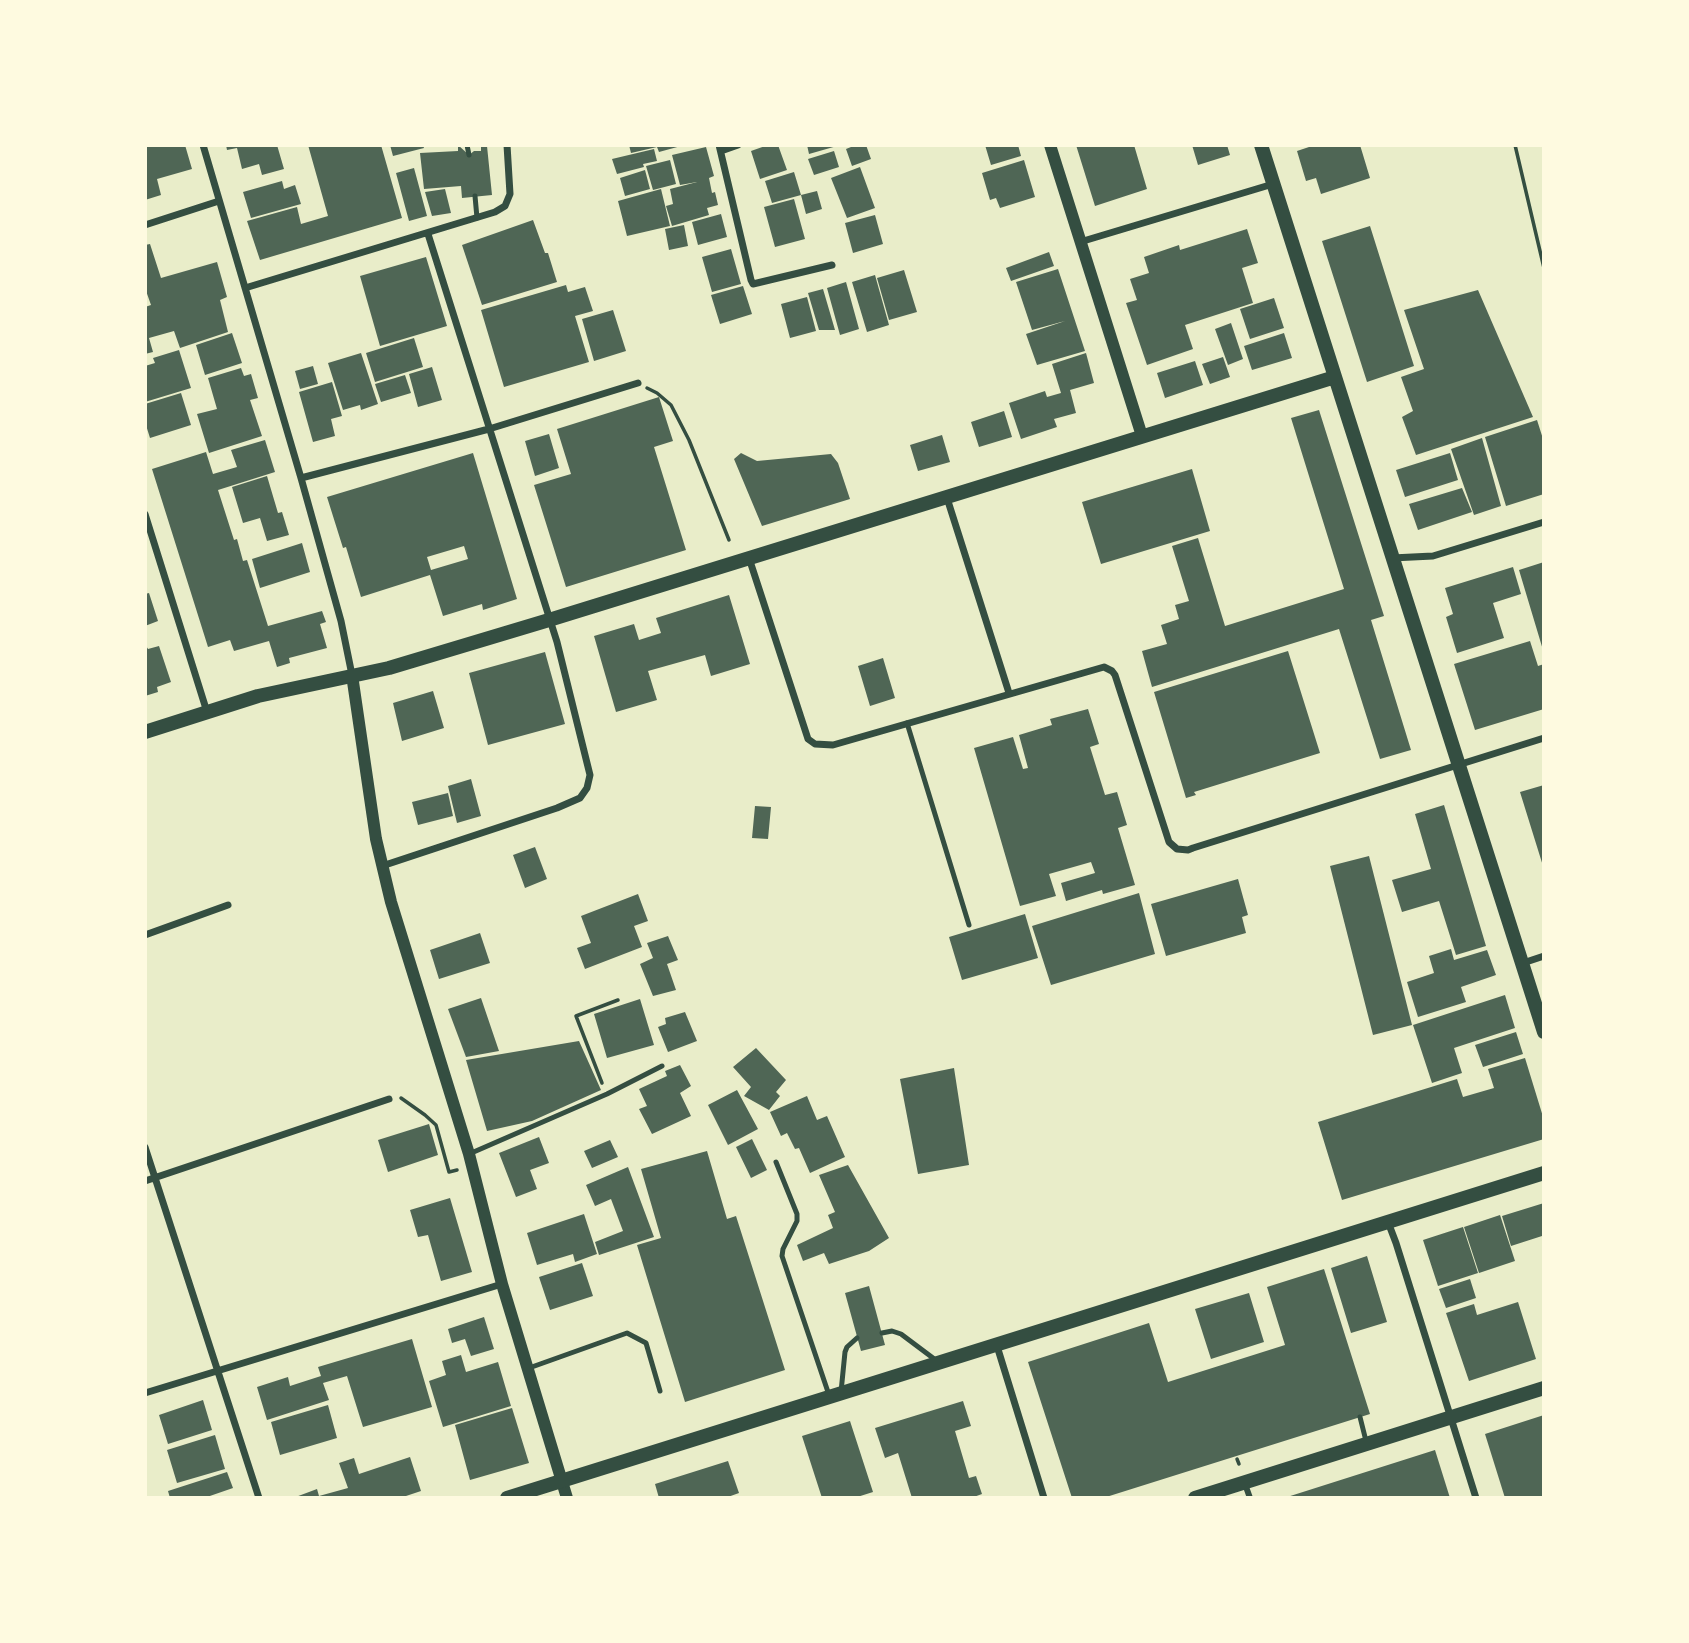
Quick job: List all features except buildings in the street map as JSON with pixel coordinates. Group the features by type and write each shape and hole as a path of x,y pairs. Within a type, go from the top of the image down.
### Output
{"main road":[{"path":"1261,145 1544,1032"},
{"path":"145,732 258,696 389,668 550,620 1335,377"},
{"path":"507,1498 1544,1174"},
{"path":"1195,1498 1544,1388"}],"street":[{"path":"203,145 341,621 374,825 401,938 468,1154 502,1284 567,1498"},
{"path":"245,288 495,212 505,206 510,194 507,145"},
{"path":"737,145 720,148 753,284 832,265"},
{"path":"1050,145 1142,436"},
{"path":"1080,242 1273,184"},
{"path":"145,225 219,201"},
{"path":"382,866 580,798 587,788 590,775 550,620 428,234"},
{"path":"301,478 489,429 638,383"},
{"path":"947,497 1009,693"},
{"path":"145,514 207,713"},
{"path":"1392,558 1433,556 1544,522"},
{"path":"749,558 804,731 808,739 815,744 833,745 1099,667 1108,668 1115,675 1169,842 1177,849 1193,848 1544,738"},
{"path":"145,935 228,905"},
{"path":"1522,963 1544,956"},
{"path":"145,1181 389,1099"},
{"path":"145,1147 259,1498"},
{"path":"1388,1223 1476,1498"},
{"path":"145,1393 502,1284"},
{"path":"997,1346 1044,1498"},
{"path":"1244,1482 1250,1498"}],"lane":[{"path":"467,145 469,155"},
{"path":"475,196 477,218"},
{"path":"908,723 969,925"},
{"path":"468,1154 607,1094 662,1066"},
{"path":"776,1161 797,1214 797,1221 782,1256 836,1395"},
{"path":"882,1333 892,1331 901,1334 939,1363"},
{"path":"527,1368 627,1333 646,1343 660,1391"},
{"path":"836,1395 846,1347 857,1338"},
{"path":"1360,1417 1367,1444"}],"path":[{"path":"1515,145 1544,268"},
{"path":"638,383 657,393 671,405 689,440 729,540"},
{"path":"607,1094 576,1016 618,999"},
{"path":"389,1099 398,1096 436,1125 449,1172 458,1170"},
{"path":"1237,1459 1239,1464"}]}
